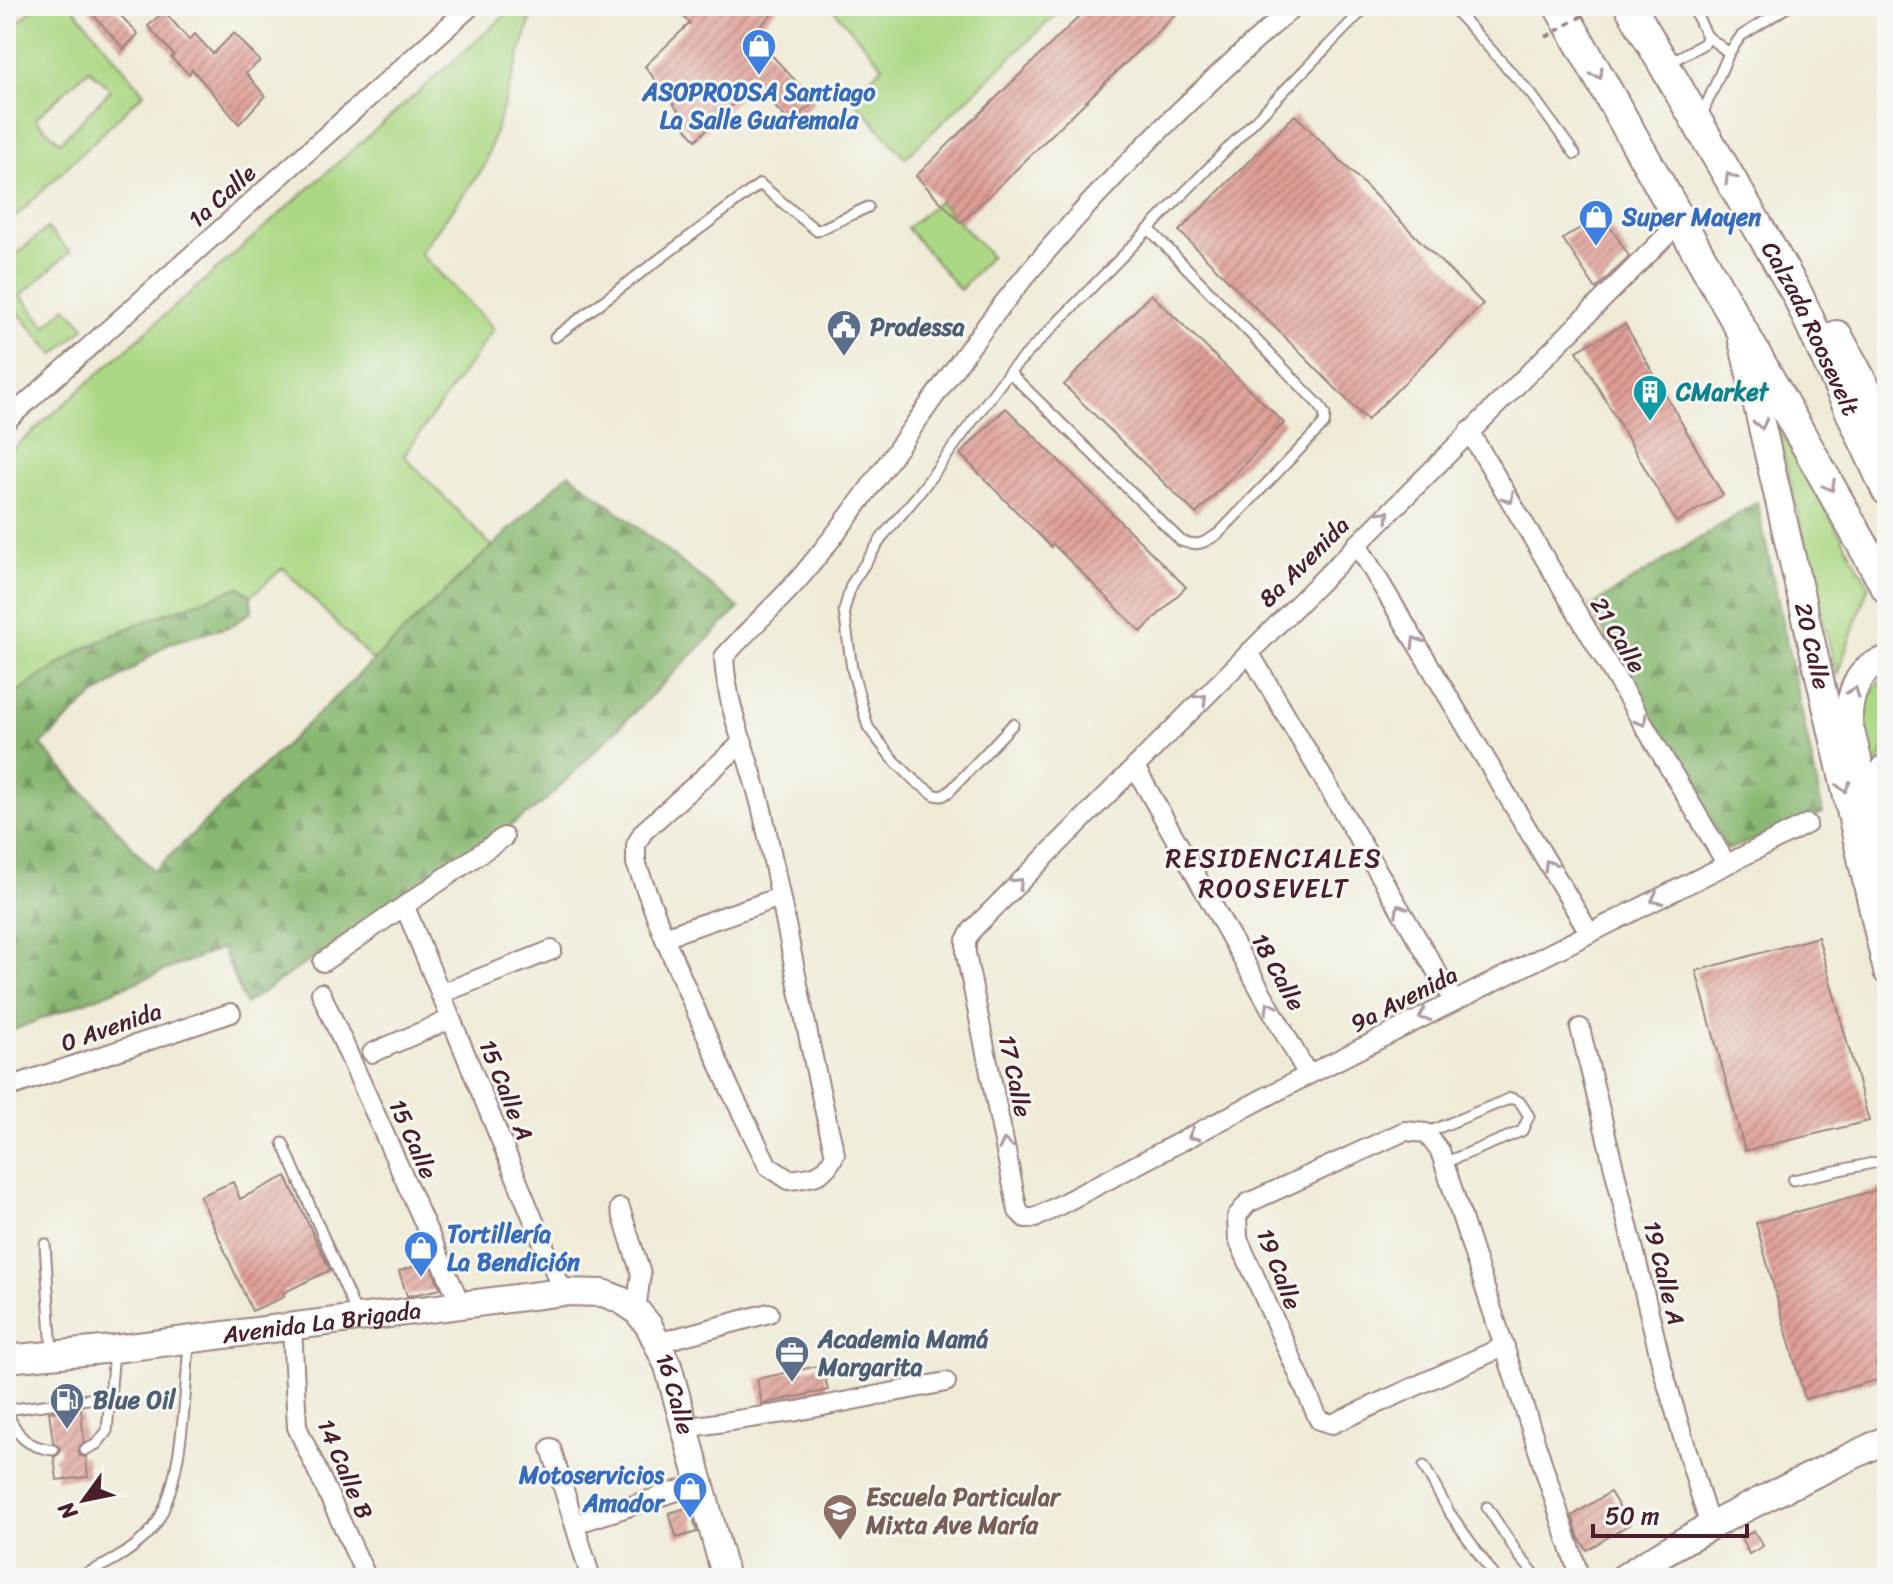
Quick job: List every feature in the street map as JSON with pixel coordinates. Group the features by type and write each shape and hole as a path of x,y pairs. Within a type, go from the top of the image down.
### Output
{"highway":[{"path":"1559,6 1887,588"},
{"name":"Calzada Roosevelt","path":"1630,6 1797,294 1887,490"},
{"path":"1797,294 1836,335 1883,412"},
{"path":"1887,769 1884,817 1887,856"}],"main road":[{"name":"20 Calle","path":"1737,321 1887,971"},
{"name":"20 Calle","path":"1887,660 1870,667 1860,677 1848,705 1849,723 1887,876"},
{"name":"Avenida La Brigada","path":"6,1359 190,1340 563,1292 603,1293 636,1310"},
{"name":"16 Calle","path":"636,1310 649,1326 668,1366 726,1578"},
{"path":"1623,1578 1660,1553 1887,1439"}],"street":[{"path":"743,742 643,832 636,845 636,863 664,937 730,1089 768,1166 789,1180 813,1177 828,1169 835,1154 761,807 725,676 724,657 801,576 851,514 965,353 1029,272 1113,180 1242,52 1295,6"},
{"name":"1a Calle","path":"6,421 469,7"},
{"name":"8a Avenida","path":"966,940 973,929 1681,221"},
{"name":"21 Calle","path":"1469,431 1726,863"},
{"path":"1357,544 1589,932"},
{"path":"1249,652 1454,1001"},
{"name":"18 Calle","path":"1135,767 1308,1075"},
{"name":"9a Avenida","path":"1025,1218 1035,1218 1308,1075 1807,824"},
{"path":"323,962 504,837"},
{"path":"664,937 780,897"},
{"name":"15 Calle A","path":"405,907 563,1292"},
{"name":"17 Calle","path":"966,940 966,954 1018,1211 1025,1218"},
{"path":"440,994 552,950"},
{"name":"15 Calle","path":"321,993 461,1305"},
{"name":"0 Avenida","path":"6,1088 231,1013"},
{"path":"372,1053 451,1019"},
{"name":"19 Calle A","path":"1580,1028 1664,1374 1710,1527"},
{"name":"19 Calle","path":"1426,1133 1405,1131 1248,1203 1237,1216 1238,1239 1319,1420 1332,1424 1505,1346"},
{"path":"1426,1133 1440,1151 1580,1578"},
{"path":"620,1208 641,1274 636,1310"},
{"path":"657,1343 769,1313"},
{"name":"14 Calle B","path":"292,1327 297,1427 367,1578"},
{"path":"684,1428 797,1411 946,1382"},
{"path":"551,1448 591,1578"},
{"path":"575,1524 699,1484"}],"lane":[{"path":"1013,724 949,792 942,796 935,795 915,781 868,727 852,669 844,611 851,585 883,536 917,496 1009,372 1367,6"},
{"path":"1451,6 1531,94 1575,154"},
{"path":"1692,6 1707,36 1729,53"},
{"path":"1698,124 1729,53 1741,36 1789,6"},
{"path":"1664,65 1699,47 1707,36"},
{"path":"555,337 760,184 817,231 868,207"},
{"path":"1009,372 1181,541 1194,545 1206,542 1219,533 1324,424 1325,415 1320,406 1150,230"},
{"path":"1426,1133 1511,1098 1520,1102 1529,1116 1522,1131 1444,1163"},
{"path":"283,1143 358,1318"},
{"path":"1793,1180 1887,1160"},
{"path":"45,1244 52,1355"},
{"path":"76,1578 131,1550 150,1531 167,1505 177,1458 190,1340"},
{"path":"85,1450 97,1444 107,1431 114,1349"},
{"path":"53,1450 34,1448 21,1437 6,1410 110,1396"},
{"path":"1424,1466 1449,1512 1496,1578"},
{"path":"1487,1507 1538,1578"}],"path":[{"path":"1546,37 1599,6"}],"green space":[{"path":"36,6 72,6 144,93 6,226 6,155 12,147 6,138 6,34","holes":["89,69 111,90 60,142 35,119"]},
{"path":"516,6 535,6 484,167 420,253 494,329 404,456 492,546 373,661 283,568 251,596 240,587 140,623 83,649 6,699 6,455"},
{"path":"830,6 1057,6 1061,10 905,158 850,95 883,66"},
{"path":"939,201 991,256 960,290 907,228"},
{"path":"47,228 70,252 21,295 46,326 66,307 85,327 54,355 6,298 6,258 9,261"},
{"path":"1775,421 1869,585 1837,675"},
{"path":"569,473 739,608 542,804 245,1004 222,948 6,1033 6,699 83,649 140,623 240,587 251,596 252,611 231,626 169,643 86,702 41,745 154,871"},
{"path":"1757,502 1823,813 1727,850 1590,607"},
{"path":"1887,680 1887,736 1878,766 1875,818 1856,725 1865,700 1879,683"}],"building":[{"path":"85,6 112,6 138,34 124,49"},
{"name":"ASOPRODSA Santiago La Salle Guatemala","path":"673,6 780,6 752,34 815,102 790,122 753,85 696,140 645,66 690,23"},
{"path":"1090,6 1184,6 961,223 916,176"},
{"path":"164,11 189,40 195,34 213,54 234,33 260,61 246,73 265,96 239,124 192,69 189,74 171,58 174,55 148,26"},
{"path":"1295,115 1483,304 1367,420 1179,231"},
{"name":"Super Mayen","path":"1602,214 1629,256 1596,289 1563,239"},
{"path":"1151,294 1284,423 1196,514 1064,385"},
{"name":"CMarket","path":"1625,324 1723,495 1676,522 1577,351"},
{"path":"1006,408 1186,587 1141,632 1053,544 1051,547 960,454"},
{"path":"1818,937 1869,1121 1745,1151 1696,971"},
{"path":"286,1176 330,1270 283,1293 284,1297 252,1311 200,1196 233,1182 240,1199"},
{"path":"1887,1187 1887,1361 1876,1363 1881,1379 1805,1399 1756,1223"},
{"path":"429,1262 441,1289 407,1296 399,1271"},
{"name":"Academia Mamá Margarita","path":"822,1365 828,1390 762,1404 757,1379"},
{"name":"Blue Oil","path":"81,1409 84,1442 78,1450 80,1456 86,1457 88,1477 57,1480 54,1457 59,1454 60,1448 53,1442 49,1412"},
{"path":"1610,1492 1630,1524 1587,1550 1579,1538 1572,1516"},
{"path":"690,1507 697,1532 677,1538 669,1513"},
{"path":"1754,1531 1763,1546 1749,1554 1741,1538"}],"place":[{"name":"ASOPRODSA Santiago La Salle Guatemala","path":"759,77"},
{"name":"Super Mayen","path":"1596,248"},
{"name":"Prodessa","path":"844,358"},
{"name":"CMarket","path":"1650,423"},
{"name":"Tortillería La Bendición","path":"421,1279"},
{"name":"Academia Mamá Margarita","path":"792,1384"},
{"name":"Blue Oil","path":"67,1431"},
{"name":"Motoservicios Amador","path":"690,1520"},
{"name":"Escuela Particular Mixta Ave María","path":"840,1542"}],"district":[{"name":"RESIDENCIALES ROOSEVELT","path":"1274,873"}]}
